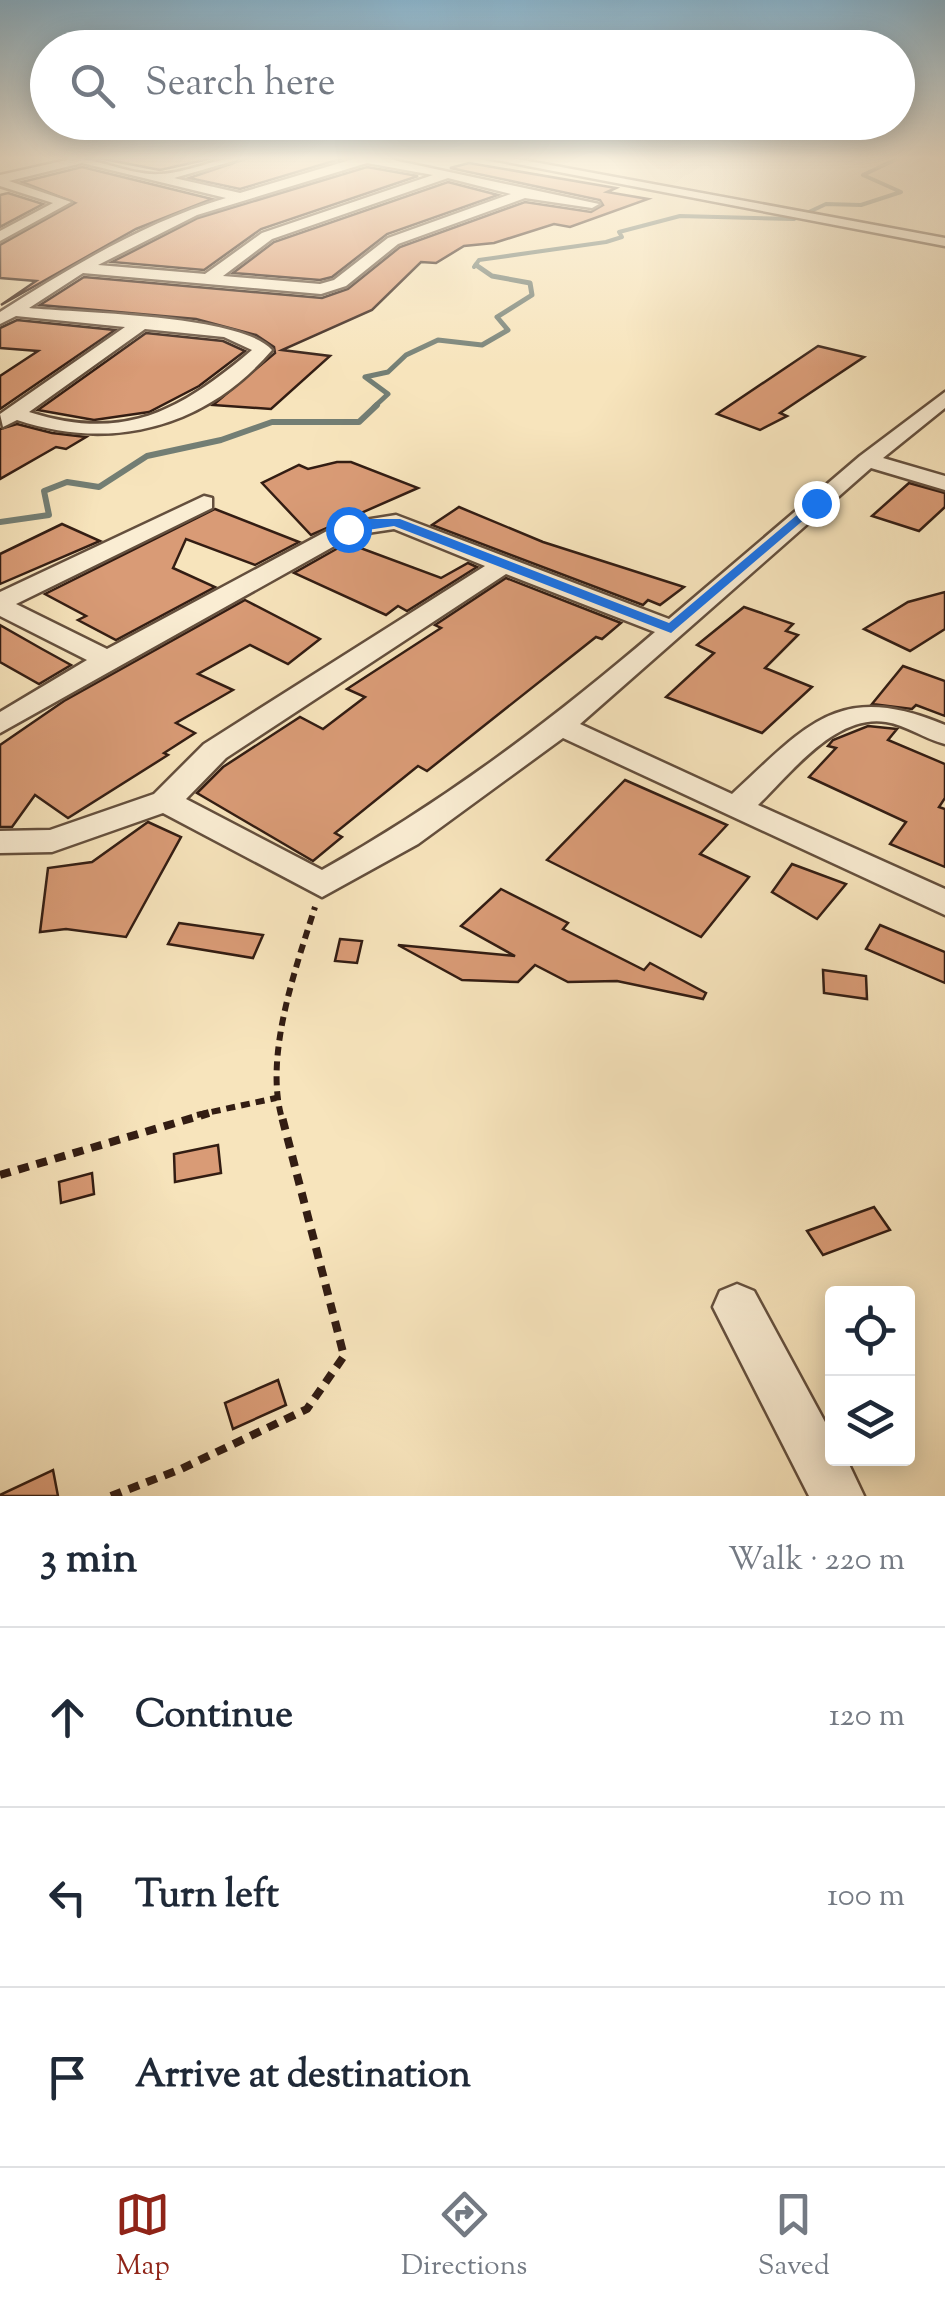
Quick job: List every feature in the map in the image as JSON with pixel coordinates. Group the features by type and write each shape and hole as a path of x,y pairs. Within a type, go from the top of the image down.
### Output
{"street":[{"path":"0,237 20,227"},
{"path":"7,315 80,268 162,227"},
{"path":"206,280 267,236 294,227"},
{"path":"80,268 321,289 340,284 370,255 392,241 432,227"},
{"path":"861,227 945,242"},
{"path":"7,315 238,334 257,342 263,350 192,407 165,420 84,429 8,418"},
{"path":"8,418 141,324"},
{"path":"165,801 322,885 392,849 480,790 867,460 933,419 945,398"},
{"path":"867,460 945,483"},
{"path":"0,604 204,503"},
{"path":"0,724 107,660 348,529 369,522 396,522 671,629"},
{"path":"0,842 52,841 165,801 215,751 504,566"},
{"path":"0,604 107,660"},
{"path":"736,808 834,722 856,714 885,713 945,736"},
{"path":"557,724 945,903"},
{"path":"737,1307 836,1496"}],"path":[{"path":"111,1496 181,1469 307,1409 344,1356 277,1098 287,996 322,885"},
{"path":"0,1175 185,1118 277,1098"}],"building":[{"path":"32,227 142,227 1,305 36,281 0,278 0,245"},
{"path":"181,227 267,227 204,270 112,262"},
{"path":"318,227 407,227 387,234 332,277 320,280 233,273 274,242"},
{"path":"456,227 545,227 494,243 464,246 436,263 421,262 372,310 282,350 330,356 271,409 213,405 275,353 274,347 256,335 196,319 40,305 84,277 322,298 348,289 400,247"},
{"path":"17,320 115,330 0,409 0,376 38,351 0,348 0,328"},
{"path":"146,333 223,341 245,351 199,386 149,412 94,420 38,410"},
{"path":"818,346 864,357 780,413 787,416 760,430 717,414"},
{"path":"17,424 86,437 66,449 56,447 0,479 0,429"},
{"path":"351,462 418,488 311,535 262,483 299,465 308,469"},
{"path":"909,483 945,493 945,507 919,531 872,516"},
{"path":"459,507 543,542 684,587 660,605 648,600 643,605 432,525"},
{"path":"215,509 299,542 255,565 186,539 173,568 215,587 116,640 78,620 86,616 45,594"},
{"path":"62,524 100,541 0,584 0,554"},
{"path":"347,543 441,578 468,563 477,567 407,611 398,606 386,615 294,573"},
{"path":"506,578 621,623 602,639 596,637 427,771 418,766 335,833 342,837 313,861 197,793 223,767 300,717 323,729 365,697 347,689 441,628 435,625"},
{"path":"945,592 945,629 910,651 864,629 908,602"},
{"path":"245,600 320,639 288,664 250,645 198,674 233,690 176,723 195,733 164,753 168,755 68,818 35,795 12,827 0,827 0,745 64,701"},
{"path":"744,607 793,624 786,631 798,635 765,668 812,687 762,733 666,697 714,653 697,645"},
{"path":"0,625 71,665 39,684 0,662"},
{"path":"903,666 945,681 945,716 916,705 912,709 872,704"},
{"path":"868,726 897,729 888,740 945,764 945,798 939,807 945,809 945,867 890,844 906,822 809,777 836,748 828,746 833,740"},
{"path":"625,780 727,825 700,854 749,877 701,937 547,860"},
{"path":"148,822 181,837 126,937 66,929 40,932 48,868 92,862"},
{"path":"792,864 846,884 817,919 772,892"},
{"path":"501,889 568,923 563,929 644,970 650,963 706,993 703,999 617,981 568,982 535,965 518,982 462,980 398,945 515,956 461,926"},
{"path":"179,923 263,935 253,958 168,944"},
{"path":"880,925 945,952 945,983 866,949"},
{"path":"340,939 362,941 357,963 335,961"},
{"path":"823,970 866,976 867,999 824,993"},
{"path":"218,1145 221,1173 175,1182 174,1154"},
{"path":"92,1173 94,1194 61,1203 59,1182"},
{"path":"874,1207 890,1230 823,1255 807,1231"},
{"path":"278,1380 286,1405 233,1429 225,1403"},
{"path":"53,1470 58,1496 0,1496 0,1495"}],"waterway":[{"path":"474,267 479,260 606,242 622,237 619,232 639,227"},
{"path":"374,407 388,394 365,377 388,372 406,355 438,340 482,345 508,330 497,317 532,295 530,283 492,276 476,265"},
{"path":"0,522 49,515 44,491 67,482 99,487 147,456 221,440 272,422 359,422 377,405"}],"route":[{"path":"348,529 369,522 396,522 671,629 816,503"}]}
